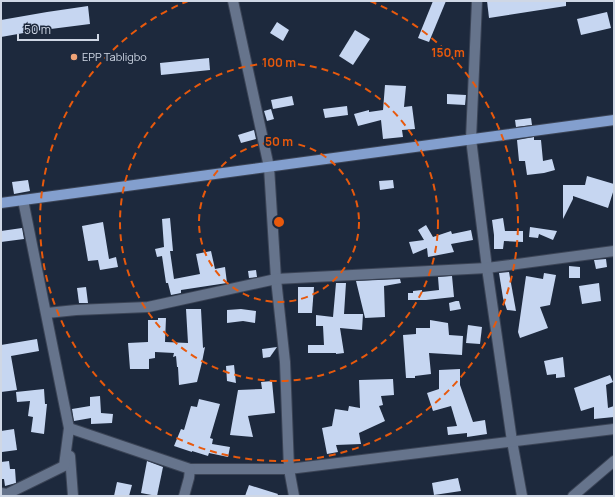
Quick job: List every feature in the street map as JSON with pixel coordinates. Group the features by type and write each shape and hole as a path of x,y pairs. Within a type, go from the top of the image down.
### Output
{"main road":[{"path":"1,203 614,120"}],"street":[{"path":"233,1 269,167 276,279 285,362 289,469 294,496"},
{"path":"477,1 471,139 487,268 512,441 522,496"},
{"path":"23,200 47,313 68,431 73,496"},
{"path":"47,313 76,310 148,307 276,279 487,268 614,252"},
{"path":"68,431 189,474 212,469 289,469 614,429"},
{"path":"5,494 64,466 68,431"},
{"path":"573,496 614,461"},
{"path":"184,496 189,474"}],"building":[{"path":"433,1 446,1 429,42 418,38"},
{"path":"487,1 566,1 566,6 489,18"},
{"path":"88,6 90,24 1,37 1,20"},
{"path":"607,12 611,28 581,35 577,19"},
{"path":"277,22 289,30 283,41 270,33"},
{"path":"355,30 370,39 353,65 339,56"},
{"path":"209,58 210,70 161,75 160,63"},
{"path":"385,85 406,86 404,107 412,106 415,129 402,130 403,137 383,139 381,120 358,126 354,114 369,110 369,112 383,110"},
{"path":"447,94 466,95 465,105 447,104"},
{"path":"292,96 294,105 273,109 271,100"},
{"path":"347,106 348,115 325,118 323,109"},
{"path":"271,109 274,119 267,121 264,111"},
{"path":"531,118 532,125 516,127 515,120"},
{"path":"254,130 256,139 241,143 238,135"},
{"path":"534,137 534,140 541,140 543,161 552,159 555,170 527,175 525,161 519,161 517,140"},
{"path":"587,176 614,184 614,189 608,208 573,196 563,219 563,185 585,185"},
{"path":"28,180 30,191 14,194 12,182"},
{"path":"393,180 394,188 380,190 379,181"},
{"path":"170,218 173,251 170,251 174,279 200,274 196,254 211,251 215,269 225,267 227,283 181,290 181,293 171,295 168,283 166,283 162,256 157,257 155,249 164,247 162,219"},
{"path":"503,218 505,231 523,231 523,242 504,241 503,249 494,249 492,220"},
{"path":"103,222 109,259 116,257 118,267 100,270 98,260 88,261 82,226"},
{"path":"426,225 433,237 451,231 452,234 471,230 473,240 451,244 454,252 428,257 427,248 413,254 409,242 424,240 418,230"},
{"path":"530,227 557,231 553,240 539,234 538,238 529,237"},
{"path":"22,228 24,239 1,242 1,231"},
{"path":"606,259 607,267 596,269 594,260"},
{"path":"569,266 580,267 580,278 569,278"},
{"path":"256,270 257,277 249,278 248,271"},
{"path":"509,272 516,311 507,310 503,298 499,273"},
{"path":"544,273 556,275 550,305 540,307 548,328 520,338 518,332 526,276 543,279"},
{"path":"452,276 454,297 408,300 408,293 422,290 422,292 439,290 438,277"},
{"path":"400,279 401,283 384,286 385,317 365,318 356,281"},
{"path":"336,283 346,283 344,314 363,314 362,330 340,328 344,353 308,353 308,345 324,345 323,326 316,326 316,315 333,317"},
{"path":"599,283 601,301 582,304 579,286"},
{"path":"86,287 88,303 79,303 77,288"},
{"path":"298,287 314,287 312,313 298,313"},
{"path":"459,301 461,309 450,311 449,303"},
{"path":"186,309 201,309 203,348 205,347 197,382 179,385 178,367 176,356 173,357 174,353 155,352 155,358 149,359 149,369 130,369 128,343 148,342 148,320 166,318 165,342 188,343"},
{"path":"241,309 256,311 255,323 243,321 227,323 227,310"},
{"path":"430,320 448,323 449,335 463,336 462,355 429,353 431,374 415,376 415,378 406,378 403,335 416,334 416,328 430,328"},
{"path":"468,325 482,327 480,344 466,343"},
{"path":"37,339 39,351 11,356 17,390 1,392 1,345"},
{"path":"277,347 270,357 263,358 262,349"},
{"path":"563,357 565,377 556,378 556,374 547,375 544,361"},
{"path":"234,365 236,383 227,381 226,366"},
{"path":"460,369 460,385 473,422 485,420 487,434 467,437 467,433 448,435 447,427 457,426 451,406 433,411 427,393 439,389 439,370"},
{"path":"610,375 613,382 606,385 608,408 614,406 614,417 594,419 594,407 581,411 574,388"},
{"path":"393,379 394,395 381,396 383,405 379,406 385,421 359,433 361,444 336,445 338,452 327,454 322,428 332,426 335,409 348,411 349,406 360,408 359,380"},
{"path":"272,381 275,413 248,416 253,437 230,435 238,390 262,389 261,382"},
{"path":"44,389 45,404 47,404 44,434 31,432 33,417 28,416 30,401 17,402 16,392"},
{"path":"100,396 101,413 113,414 112,423 91,424 91,418 74,421 72,409 90,406 90,397"},
{"path":"199,399 220,404 210,438 213,439 212,444 230,447 228,457 209,453 208,456 174,446 181,429 184,430 191,406 197,407"},
{"path":"14,429 17,450 2,452 1,431"},
{"path":"9,461 10,469 15,469 16,483 5,486 4,479 1,479 1,462"},
{"path":"147,461 163,467 157,496 141,493"},
{"path":"458,478 461,491 434,495 432,483"},
{"path":"117,482 132,485 129,496 114,496"},
{"path":"249,485 278,494 277,496 245,496"}],"place":[{"name":"EPP Tabligbo","path":"74,57"}]}
